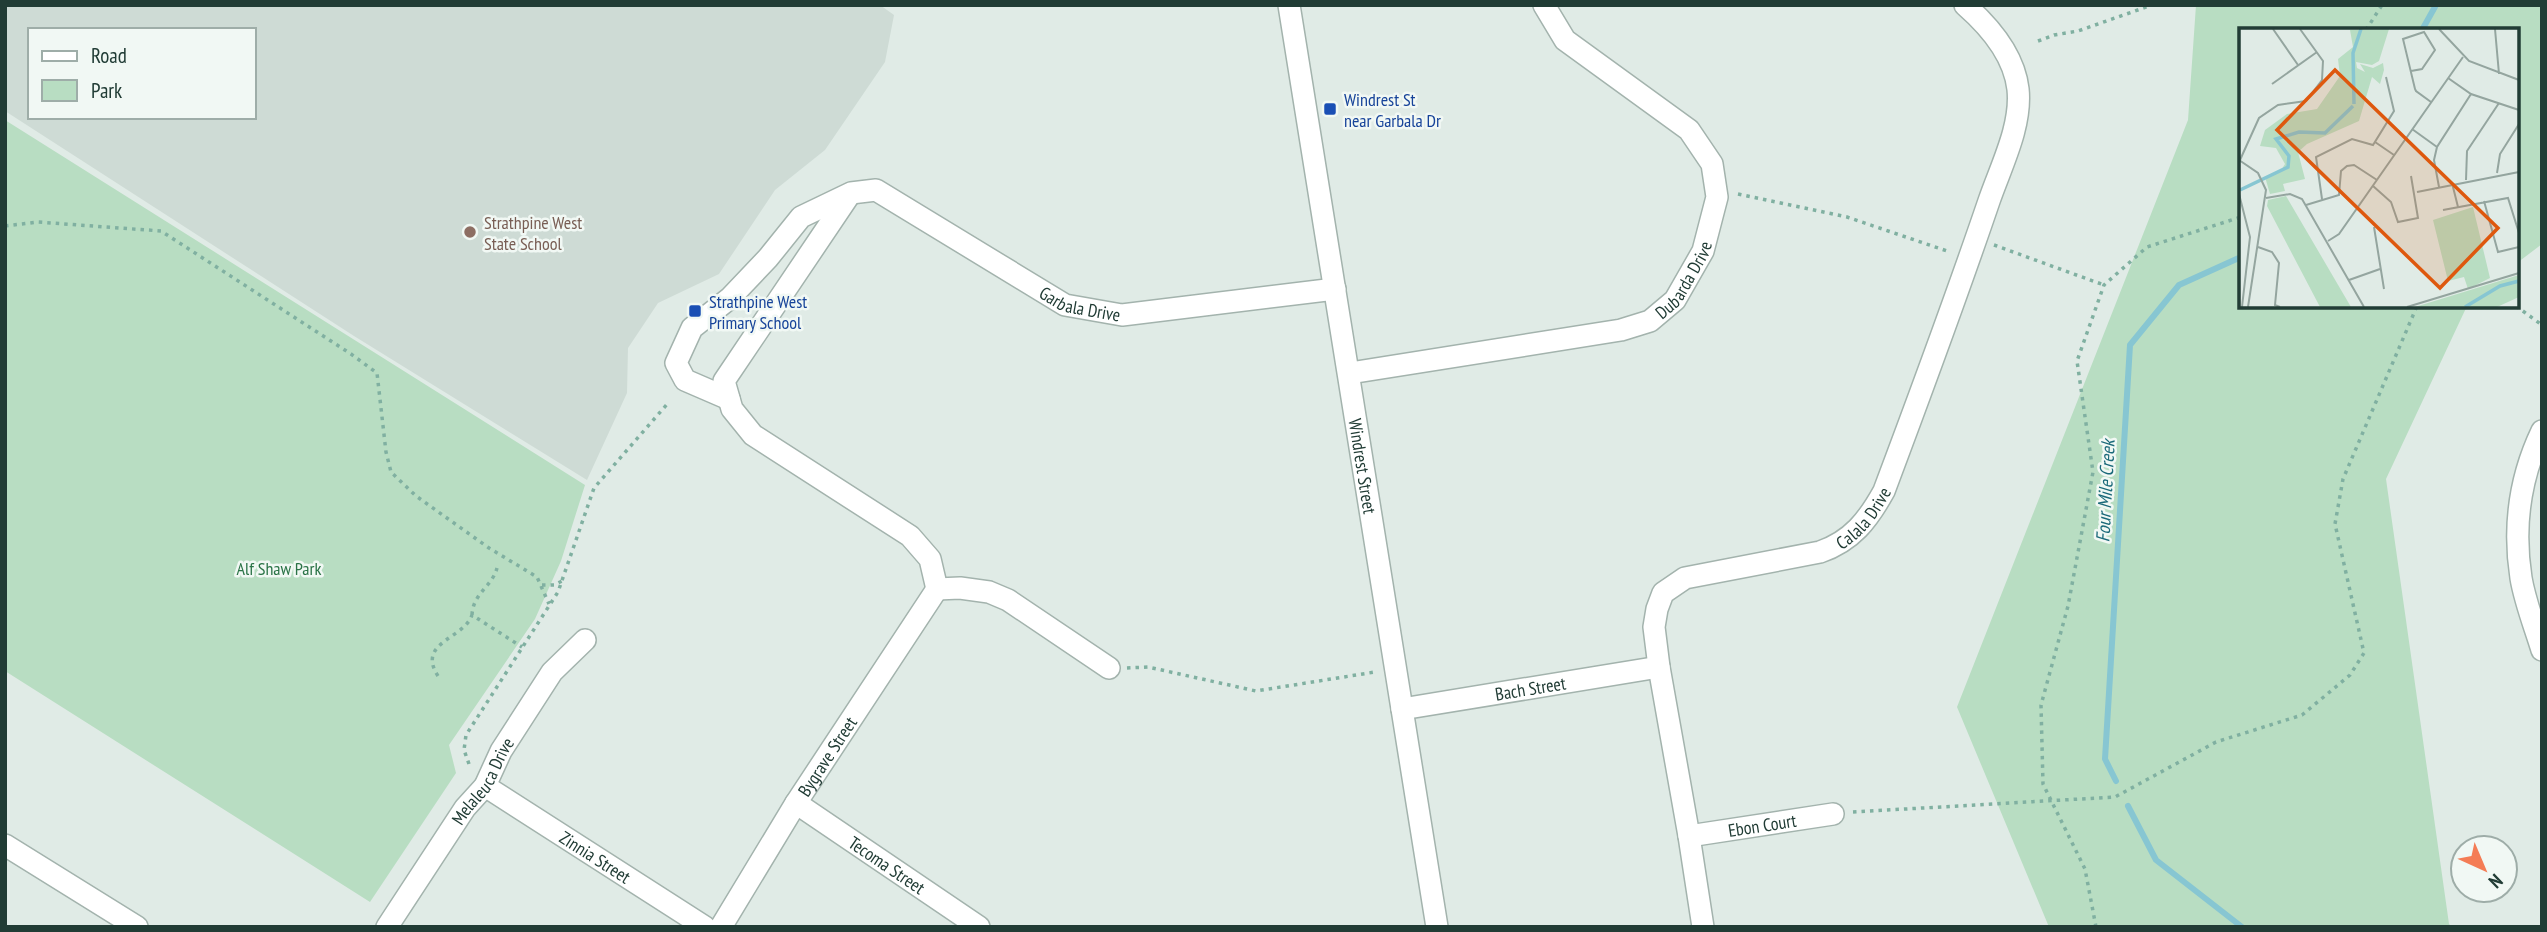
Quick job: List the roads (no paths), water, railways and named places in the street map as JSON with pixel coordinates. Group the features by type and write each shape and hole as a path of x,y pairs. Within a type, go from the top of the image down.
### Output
{"street":[{"name":"Windrest Street","path":"1289,5 1437,927"},
{"name":"Dubarda Drive","path":"1350,373 1621,330 1650,321 1675,300 1703,251 1717,197 1712,164 1689,130 1565,40 1544,5"},
{"name":"Calala Drive","path":"1703,927 1659,667 1654,627 1657,609 1663,593 1685,578 1820,552 1839,545 1856,532 1872,513 1884,491 1969,259 2017,117 2018,88 2007,55 1984,22 1965,5"},
{"name":"Garbala Drive","path":"729,399 685,380 676,363 692,328 730,298 768,258 801,216 851,193 876,190 1065,304 1122,315 1335,289"},
{"path":"851,193 724,382 732,409 753,435 910,536 930,559 937,589 960,588 989,592 1008,600 1109,668"},
{"path":"2542,431 2530,454 2520,496 2517,535 2521,579 2542,650"},
{"name":"Bygrave Street","path":"721,927 796,803 937,589"},
{"name":"Melaleuca Drive","path":"387,927 464,808 485,786 501,751 552,672 585,640"},
{"name":"Bach Street","path":"1402,709 1659,667"},
{"name":"Zinnia Street","path":"485,786 705,927"},
{"name":"Tecoma Street","path":"796,803 979,927"},
{"name":"Ebon Court","path":"1689,836 1833,814"},
{"path":"5,845 137,927"}],"waterway":[{"name":"Four Mile Creek","path":"2423,28 2436,5"},
{"name":"Four Mile Creek","path":"2116,781 2105,759 2130,345 2179,285 2239,258"},
{"name":"Four Mile Creek","path":"2128,806 2156,860 2242,927"}],"place":[{"name":"Windrest St near Garbala Dr","path":"1330,109"},
{"name":"Strathpine West State School","path":"470,232"},
{"name":"Strathpine West Primary School","path":"695,311"}],"park label":[{"name":"Alf Shaw Park","path":"279,568"}]}
